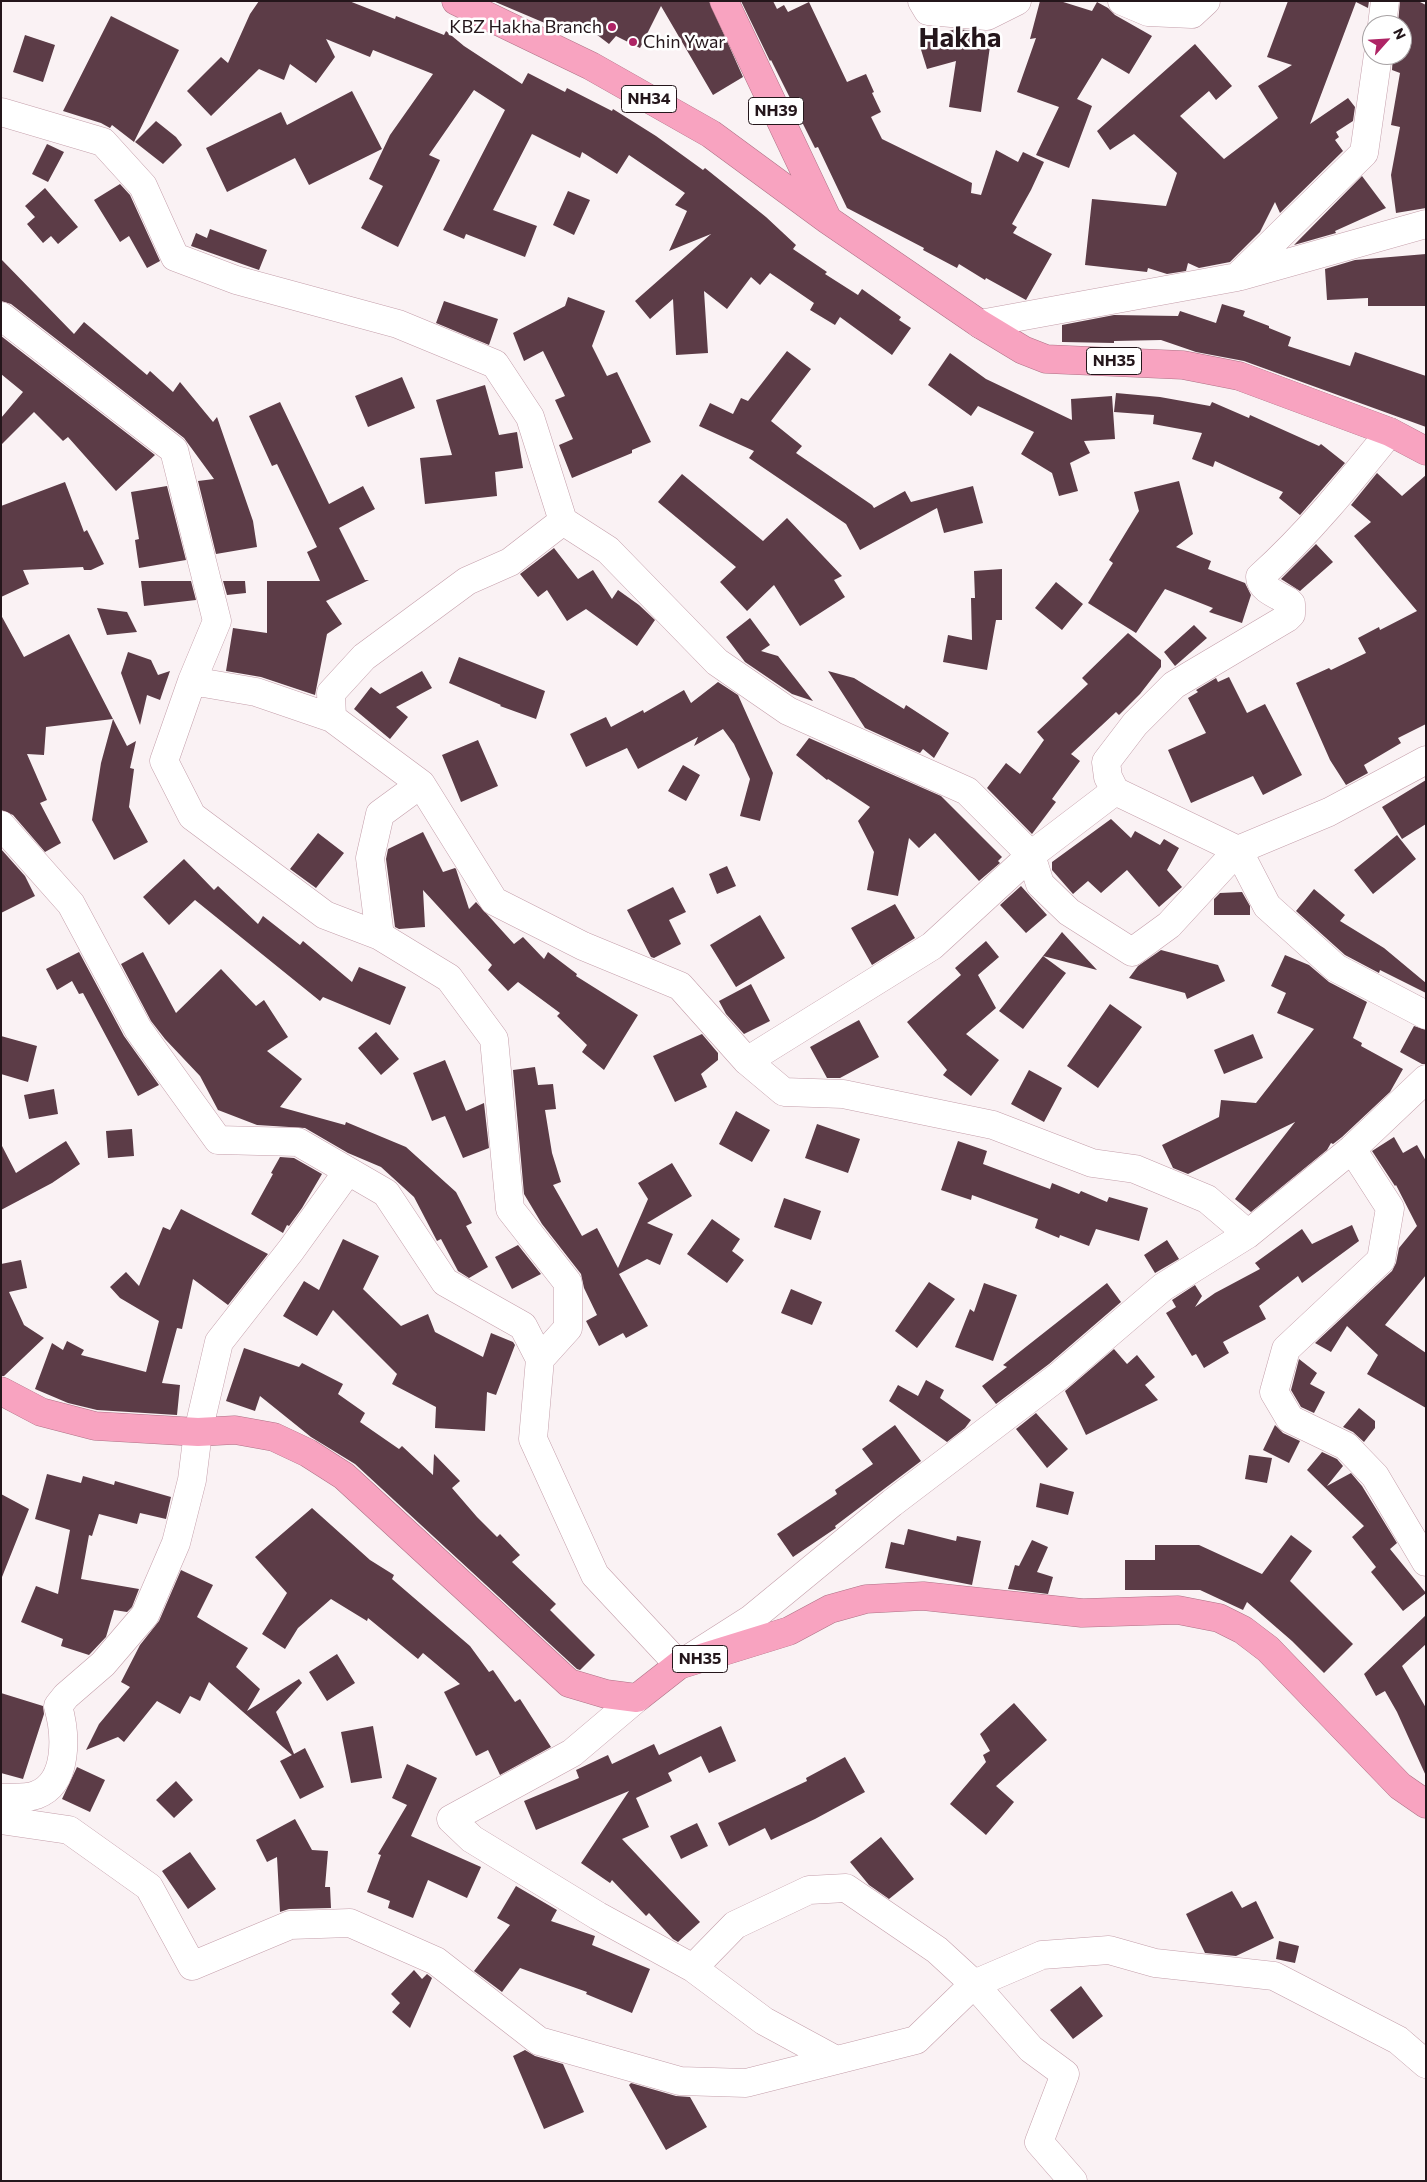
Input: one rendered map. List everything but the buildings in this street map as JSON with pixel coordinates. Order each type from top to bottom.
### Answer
[{"type":"highway","name":"NH34","points":[[456,1],[592,66],[711,134],[828,220]]},
{"type":"highway","name":"NH39","points":[[724,1],[828,220]]},
{"type":"highway","name":"NH35","points":[[828,220],[980,324],[1023,350],[1046,359],[1183,366],[1239,376],[1390,432],[1426,451]]},
{"type":"highway","points":[[1,1391],[41,1412],[95,1426],[198,1432],[236,1430],[274,1437],[308,1453],[344,1476],[569,1683],[606,1694],[637,1698]]},
{"type":"highway","name":"NH35","points":[[637,1698],[679,1665],[789,1631],[830,1609],[866,1599],[923,1596],[1082,1613],[1178,1610],[1219,1618],[1243,1630],[1268,1649],[1400,1786],[1426,1804]]},
{"type":"street","points":[[922,1],[928,11],[987,16],[1017,1]]},
{"type":"street","points":[[1122,1],[1148,12],[1192,14],[1206,2]]},
{"type":"street","points":[[1383,15],[1385,1]]},
{"type":"street","points":[[1237,277],[1364,153],[1377,65]]},
{"type":"street","points":[[1,112],[103,142],[143,186],[175,257],[236,280],[398,324],[495,364],[530,417],[563,521],[608,550],[717,662],[788,712],[967,790],[1031,855],[1040,884],[1069,912],[1132,952],[1169,925],[1238,850],[1329,812],[1426,760]]},
{"type":"street","points":[[980,324],[1237,277],[1426,224]]},
{"type":"street","points":[[1,316],[174,450],[217,621],[192,681],[164,761],[192,816],[325,915],[380,936],[449,978],[494,1039],[510,1209],[568,1283],[568,1328],[540,1358]]},
{"type":"street","points":[[1390,432],[1321,517],[1292,548],[1260,576],[1260,582],[1264,587],[1291,604],[1291,614],[1174,685],[1135,724],[1106,762],[1108,777],[1115,792],[1238,850],[1267,906],[1336,968],[1426,1015]]},
{"type":"street","points":[[332,718],[332,693],[364,657],[467,581],[510,562],[563,521]]},
{"type":"street","points":[[192,681],[256,692],[332,718],[420,784],[494,901],[583,946],[680,986],[747,1061],[784,1092],[843,1094],[993,1125],[1092,1163],[1135,1169],[1207,1199],[1248,1234]]},
{"type":"street","points":[[380,936],[370,858],[380,814],[420,784]]},
{"type":"street","points":[[747,1061],[932,946],[1031,855],[1115,792]]},
{"type":"street","points":[[1,826],[71,904],[138,1028],[218,1140],[298,1142],[386,1192],[445,1282],[523,1326],[540,1358],[533,1439],[566,1512],[595,1575],[679,1665],[752,1619],[892,1503],[1060,1376],[1162,1287],[1248,1234],[1352,1150],[1426,1079]]},
{"type":"street","points":[[1352,1150],[1390,1208],[1381,1260],[1286,1350],[1274,1392],[1290,1419],[1346,1446],[1375,1476],[1426,1562]]},
{"type":"street","points":[[1,1798],[34,1796],[48,1789],[63,1760],[63,1724],[58,1706],[66,1696],[103,1664],[145,1615],[176,1543],[192,1480],[198,1432],[219,1342],[291,1250],[348,1171]]},
{"type":"street","points":[[637,1698],[572,1753],[451,1819],[472,1839],[598,1916],[693,1968],[764,2021],[836,2060]]},
{"type":"street","points":[[1,1820],[69,1830],[149,1887],[192,1966],[290,1925],[350,1923],[436,1960],[539,2040],[680,2081],[746,2083],[916,2040],[974,1984],[1042,1955],[1109,1950],[1155,1963],[1274,1976],[1398,2040],[1426,2064]]},
{"type":"street","points":[[693,1968],[735,1925],[809,1890],[846,1888],[937,1950],[974,1984],[1031,2049],[1065,2074],[1039,2142],[1072,2181]]},
{"type":"place","name":"KBZ Hakha Branch","points":[[612,27]]},
{"type":"place","name":"Chin Ywar","points":[[633,42]]},
{"type":"district","name":"Hakha","points":[[960,38]]}]
